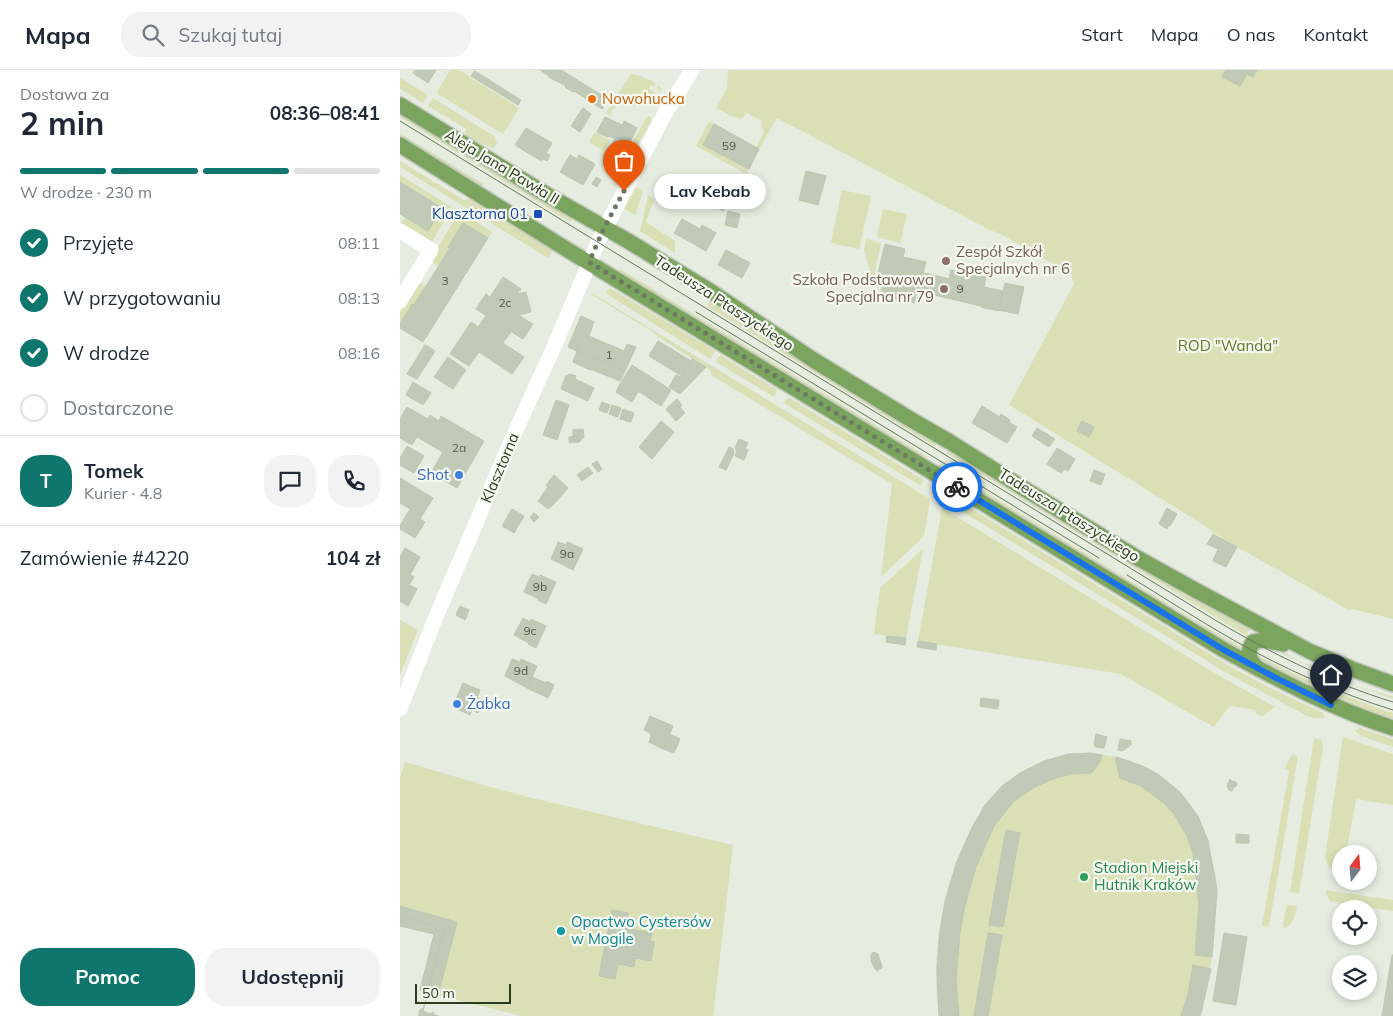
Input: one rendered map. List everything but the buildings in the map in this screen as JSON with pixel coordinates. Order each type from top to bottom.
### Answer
[{"type":"main road","name":"Aleja Jana Pawła II","points":[[400,105],[604,228]]},
{"type":"main road","points":[[400,146],[1224,650],[1260,670],[1341,709],[1393,728]]},
{"type":"main road","name":"Tadeusza Ptaszyckiego","points":[[604,228],[710,291],[815,361],[958,446],[1134,556],[1309,651],[1345,667],[1393,684]]},
{"type":"main road","points":[[1260,670],[1253,663],[1249,655],[1251,646],[1256,640],[1266,640],[1309,651]]},
{"type":"street","name":"Klasztorna","points":[[400,709],[433,624],[604,228],[664,115],[692,70]]},
{"type":"street","points":[[400,231],[431,250],[400,301]]},
{"type":"green space","points":[[450,70],[459,70],[519,108],[503,134],[438,94],[437,92]]},
{"type":"green space","name":"ROD \"Wanda\"","points":[[728,70],[1393,70],[1393,619],[1353,609],[1349,610],[1237,547],[1009,405],[1074,284],[1071,274],[1002,235],[777,118],[759,149],[756,147],[764,132],[761,127],[762,121],[746,113],[740,119],[716,108],[727,88]]},
{"type":"green space","points":[[631,74],[656,83],[654,87],[651,85],[649,89],[657,94],[659,90],[657,88],[658,85],[662,88],[661,91],[651,99],[632,107],[619,100],[613,110],[611,110],[610,116],[606,113]]},
{"type":"green space","points":[[400,78],[428,95],[423,103],[400,89]]},
{"type":"green space","points":[[433,98],[494,136],[497,143],[494,148],[474,141],[465,135],[466,129],[428,106]]},
{"type":"green space","points":[[400,113],[573,218],[570,222],[400,117]]},
{"type":"green space","points":[[648,116],[651,117],[651,121],[630,159],[627,160],[625,158],[626,155]]},
{"type":"green space","points":[[709,122],[714,124],[703,145],[749,169],[746,174],[696,146]]},
{"type":"green space","points":[[595,132],[610,140],[604,151],[589,142]]},
{"type":"green space","points":[[400,133],[483,184],[480,188],[400,137]]},
{"type":"green space","points":[[400,161],[464,200],[471,199],[553,250],[548,258],[400,167]]},
{"type":"green space","points":[[400,175],[452,209],[431,243],[401,224],[405,217],[428,231],[442,208],[400,182]]},
{"type":"green space","points":[[639,188],[643,192],[635,215],[624,209],[635,189]]},
{"type":"green space","points":[[842,190],[871,196],[859,249],[831,243]]},
{"type":"green space","points":[[648,195],[654,200],[646,222],[675,241],[675,253],[640,231]]},
{"type":"green space","points":[[883,209],[907,214],[900,243],[877,237]]},
{"type":"green space","points":[[462,213],[492,232],[488,238],[463,223],[448,246],[450,248],[439,266],[431,261],[458,214]]},
{"type":"green space","points":[[866,239],[881,243],[874,276],[872,277],[864,250]]},
{"type":"green space","points":[[620,269],[928,457],[925,461],[883,433],[618,272]]},
{"type":"green space","points":[[419,283],[426,287],[414,305],[412,304],[400,324],[400,313]]},
{"type":"green space","points":[[610,288],[715,351],[710,359],[610,296],[606,293]]},
{"type":"green space","points":[[592,293],[930,499],[924,536],[881,577],[892,484],[711,375],[710,370]]},
{"type":"green space","points":[[711,300],[822,374],[937,442],[934,446],[707,306]]},
{"type":"green space","points":[[720,355],[776,389],[777,392],[774,397],[716,362]]},
{"type":"green space","points":[[788,397],[924,480],[921,486],[784,403]]},
{"type":"green space","points":[[949,449],[1250,628],[1247,636],[947,454]]},
{"type":"green space","points":[[940,464],[1241,647],[1238,650],[938,468]]},
{"type":"green space","points":[[953,499],[1231,667],[1323,713],[1325,718],[1309,717],[1225,672],[947,502]]},
{"type":"green space","points":[[942,508],[1211,671],[1275,707],[1263,716],[1257,715],[1255,710],[1232,706],[1227,709],[1214,727],[1121,674],[918,641]]},
{"type":"green space","points":[[923,549],[906,638],[874,634],[880,588]]},
{"type":"green space","points":[[400,620],[418,630],[400,675]]},
{"type":"green space","points":[[1267,646],[1329,675],[1393,696],[1393,699],[1332,677]]},
{"type":"green space","points":[[1257,655],[1324,687],[1393,713],[1393,721],[1345,704],[1260,662]]},
{"type":"green space","points":[[1360,728],[1393,739],[1393,747],[1359,735],[1355,731]]},
{"type":"green space","points":[[1343,737],[1393,754],[1393,805],[1356,799],[1348,845],[1332,845],[1332,869],[1327,864],[1325,857]]},
{"type":"green space","points":[[1314,738],[1320,739],[1323,746],[1299,893],[1290,892]]},
{"type":"green space","name":"Stadion Miejski Hutnik Kraków","points":[[1091,753],[1121,758],[1140,765],[1156,774],[1170,783],[1182,795],[1200,823],[1212,859],[1217,895],[1211,964],[1200,1016],[939,1016],[936,986],[937,952],[942,918],[949,883],[961,850],[976,820],[996,794],[1019,774],[1036,764],[1072,754]]},
{"type":"green space","points":[[1292,754],[1298,756],[1269,927],[1262,926],[1289,771],[1285,768]]},
{"type":"green space","name":"Opactwo Cystersów w Mogile","points":[[405,762],[532,798],[733,845],[713,1016],[521,1016],[438,995],[457,922],[400,906],[400,778]]},
{"type":"green space","points":[[1326,890],[1393,900],[1393,911],[1377,908],[1377,900],[1332,901],[1326,894]]},
{"type":"green space","points":[[1287,905],[1297,906],[1291,923],[1282,929]]},
{"type":"tram line","points":[[400,121],[1215,620],[1301,666],[1346,686],[1393,702]]},
{"type":"tram line","points":[[696,312],[1099,558]]},
{"type":"tram line","points":[[1127,575],[1221,633],[1273,661],[1312,680],[1393,710]]},
{"type":"way so far","points":[[624,191],[604,228],[589,262],[957,487]]},
{"type":"place","name":"Nowohucka","points":[[592,99]]},
{"type":"place","name":"Lav Kebab","points":[[624,191]]},
{"type":"place","name":"Klasztorna 01","points":[[538,214]]},
{"type":"place","name":"Zespół Szkół Specjalnych nr 6","points":[[946,261]]},
{"type":"place","name":"Szkoła Podstawowa Specjalna nr 79","points":[[944,289]]},
{"type":"place","name":"Shot","points":[[459,475]]},
{"type":"place","name":"Żabka","points":[[457,704]]},
{"type":"place","name":"Stadion Miejski Hutnik Kraków","points":[[1084,877]]},
{"type":"place","name":"Opactwo Cystersów w Mogile","points":[[561,931]]},
{"type":"route","points":[[957,487],[1224,650],[1331,705]]}]
